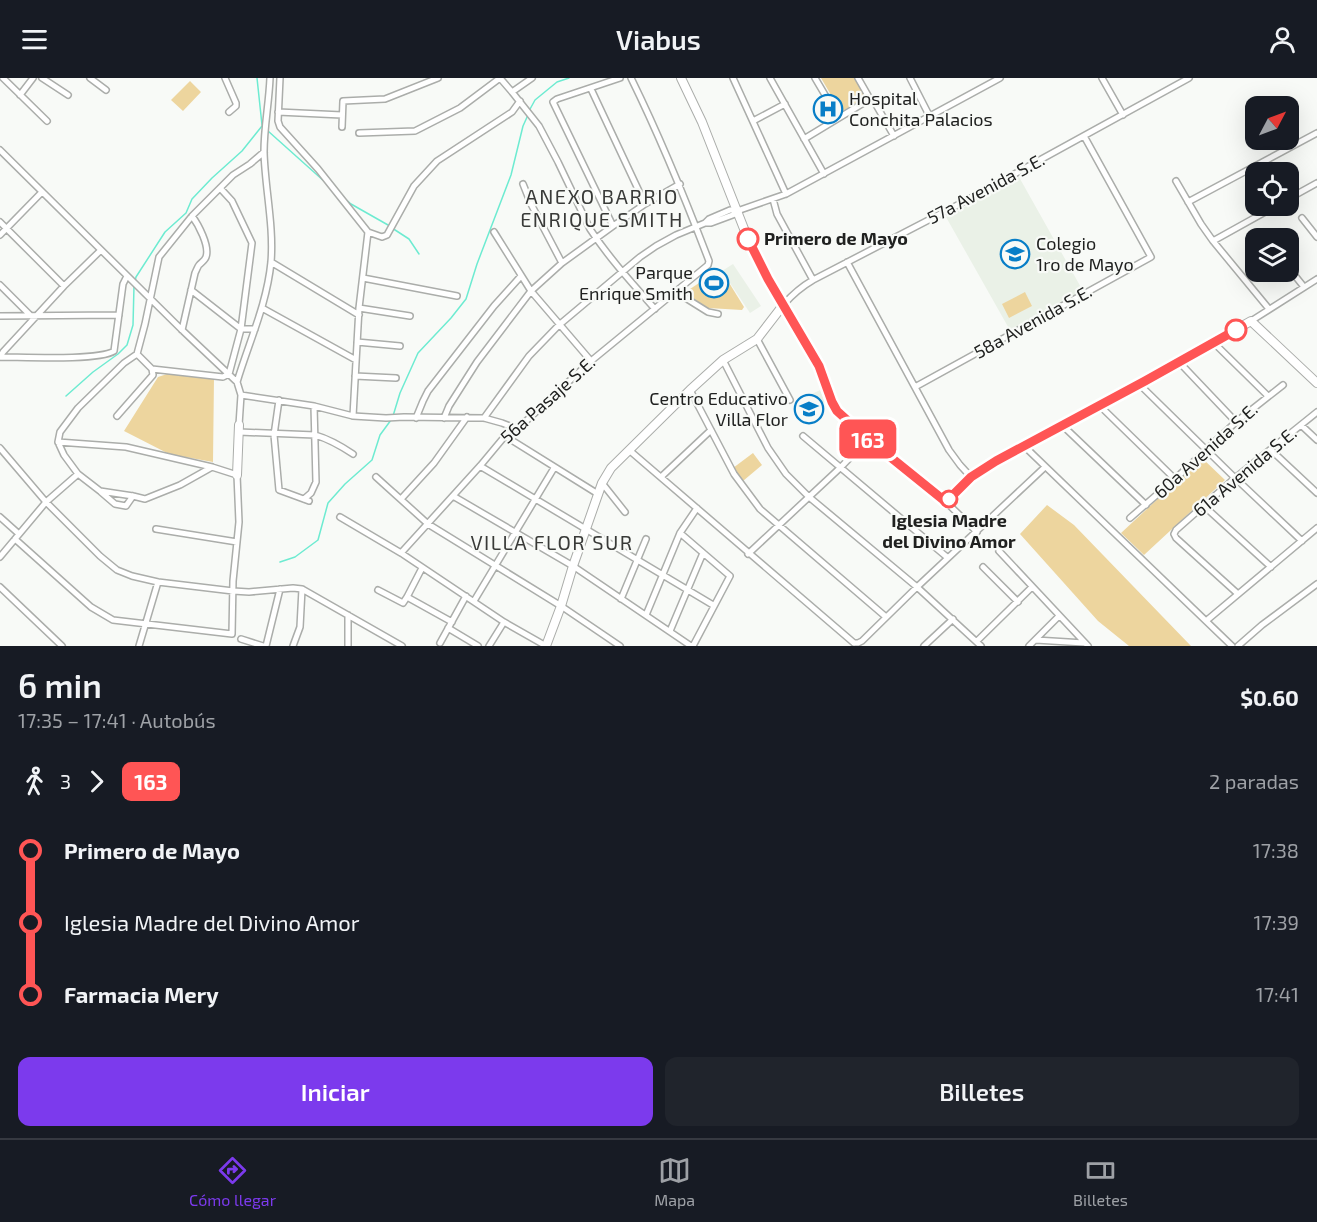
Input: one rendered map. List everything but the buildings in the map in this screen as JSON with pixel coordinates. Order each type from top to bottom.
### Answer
[{"type":"street","points":[[3,78],[47,122]]},
{"type":"street","points":[[21,95],[33,78]]},
{"type":"street","points":[[42,78],[68,95]]},
{"type":"street","points":[[90,78],[106,90]]},
{"type":"street","points":[[225,78],[236,103],[236,106],[229,112]]},
{"type":"street","points":[[237,382],[262,308],[271,262],[264,152],[270,78]]},
{"type":"street","points":[[280,78],[278,124],[283,132],[318,169],[368,232],[382,237],[387,235],[414,186],[437,160],[512,112],[521,103]]},
{"type":"street","points":[[342,127],[343,101],[385,99],[438,78]]},
{"type":"street","points":[[359,133],[415,131],[460,108],[500,78],[539,126],[590,229],[654,309]]},
{"type":"street","points":[[512,92],[531,78]]},
{"type":"street","points":[[613,225],[553,102],[620,78]]},
{"type":"street","points":[[631,78],[680,184],[696,227]]},
{"type":"street","points":[[681,78],[702,122],[748,239],[768,279],[819,366],[837,411],[946,502],[977,532]]},
{"type":"street","points":[[733,78],[786,195]]},
{"type":"street","points":[[771,78],[824,174]]},
{"type":"street","points":[[815,78],[838,117]]},
{"type":"street","points":[[858,78],[894,136]]},
{"type":"street","points":[[910,78],[930,117]]},
{"type":"street","points":[[484,418],[529,356],[559,325],[656,246],[676,235],[705,223],[711,223],[738,210],[786,195],[1000,78]]},
{"type":"street","points":[[1102,78],[1123,115]]},
{"type":"street","name":"57a Avenida S.E.","points":[[546,646],[602,483],[611,468],[723,360],[757,339],[797,291],[813,280],[969,199],[1190,78]]},
{"type":"street","points":[[591,89],[645,204]]},
{"type":"street","points":[[804,139],[870,99]]},
{"type":"street","points":[[753,121],[785,104]]},
{"type":"street","points":[[278,112],[342,115]]},
{"type":"street","points":[[1188,202],[1317,133]]},
{"type":"street","name":"58a Avenida S.E.","points":[[915,387],[1151,257],[1084,136]]},
{"type":"street","points":[[0,150],[237,382],[241,395],[237,475],[239,522],[233,581],[232,634],[144,625],[113,620],[101,614],[17,537],[0,517]]},
{"type":"street","points":[[133,496],[126,506],[115,504],[78,474],[64,455],[58,442],[60,432],[78,408],[124,363],[137,354],[159,257],[192,216],[233,175],[264,152]]},
{"type":"street","points":[[1176,181],[1213,241],[1269,309]]},
{"type":"street","points":[[1299,193],[1317,183]]},
{"type":"street","points":[[523,184],[562,263]]},
{"type":"street","points":[[444,418],[477,362],[531,291],[562,263],[613,225],[680,184]]},
{"type":"street","points":[[137,354],[153,369],[223,377],[229,374],[241,329],[252,243],[232,201],[220,188]]},
{"type":"street","points":[[0,235],[42,192]]},
{"type":"street","points":[[772,199],[777,214],[813,280]]},
{"type":"street","points":[[182,330],[195,273],[207,254],[203,236],[192,216]]},
{"type":"street","points":[[1213,241],[1258,216]]},
{"type":"street","points":[[1302,218],[1317,237]]},
{"type":"street","points":[[0,222],[64,286]]},
{"type":"street","name":"56a Pasaje S.E.","points":[[400,553],[505,436],[525,422],[591,362],[706,267],[709,261],[696,227]]},
{"type":"street","points":[[354,416],[359,312],[368,232]]},
{"type":"street","points":[[494,232],[531,291],[591,362]]},
{"type":"street","points":[[0,357],[64,286],[101,250]]},
{"type":"street","points":[[271,262],[359,312],[410,316]]},
{"type":"street","points":[[847,262],[949,450],[971,477]]},
{"type":"street","points":[[0,357],[108,355],[114,351],[123,284],[127,276]]},
{"type":"street","points":[[416,418],[428,391],[520,276]]},
{"type":"street","points":[[363,278],[457,296]]},
{"type":"street","points":[[946,502],[971,477],[987,466],[1214,343],[1317,279]]},
{"type":"street","points":[[1299,281],[1304,287]]},
{"type":"street","points":[[0,285],[30,315]]},
{"type":"street","points":[[191,290],[241,329],[255,329]]},
{"type":"street","points":[[676,292],[708,312],[718,314]]},
{"type":"street","points":[[262,308],[356,360]]},
{"type":"street","points":[[0,316],[119,315]]},
{"type":"street","points":[[1251,321],[1317,383]]},
{"type":"street","points":[[757,339],[790,400]]},
{"type":"street","points":[[357,342],[400,346]]},
{"type":"street","points":[[1214,343],[1268,396]]},
{"type":"street","points":[[723,360],[768,448],[786,474],[809,497],[917,587],[979,644],[1032,587]]},
{"type":"street","points":[[1179,362],[1236,422]]},
{"type":"street","points":[[117,416],[153,375],[153,369]]},
{"type":"street","points":[[355,375],[396,378]]},
{"type":"street","points":[[1139,384],[1302,541]]},
{"type":"street","name":"60a Avenida S.E.","points":[[1130,518],[1236,422],[1283,385]]},
{"type":"street","points":[[690,390],[734,474],[760,509],[886,617]]},
{"type":"street","points":[[241,395],[314,406],[354,416],[484,418],[515,428]]},
{"type":"street","points":[[279,400],[274,435],[279,490],[307,500],[316,482],[314,406]]},
{"type":"street","points":[[1099,405],[1175,479]]},
{"type":"street","name":"61a Avenida S.E.","points":[[1238,594],[1174,534],[1235,478],[1317,412]]},
{"type":"street","points":[[401,499],[434,463],[466,417]]},
{"type":"street","points":[[1062,425],[1146,505]]},
{"type":"street","points":[[1301,425],[1317,441]]},
{"type":"street","points":[[239,429],[274,435],[315,435],[338,444],[353,454]]},
{"type":"street","points":[[661,477],[711,430]]},
{"type":"street","points":[[505,436],[598,494]]},
{"type":"street","points":[[803,436],[948,558]]},
{"type":"street","points":[[748,554],[868,439]]},
{"type":"street","points":[[58,442],[126,447],[237,475]]},
{"type":"street","points":[[1023,445],[1232,646]]},
{"type":"street","points":[[0,448],[46,502],[117,570],[158,582],[233,591],[302,589],[402,646]]},
{"type":"street","points":[[629,450],[854,645],[862,641],[1045,467]]},
{"type":"street","points":[[1271,450],[1317,493]]},
{"type":"street","points":[[480,466],[713,605]]},
{"type":"street","points":[[100,491],[146,500],[212,468]]},
{"type":"street","points":[[474,601],[554,468]]},
{"type":"street","points":[[0,557],[46,502],[78,474]]},
{"type":"street","points":[[376,477],[428,524],[561,606],[620,646]]},
{"type":"street","points":[[602,483],[626,512]]},
{"type":"street","points":[[453,496],[573,566],[692,646],[729,576],[680,533]]},
{"type":"street","points":[[1204,506],[1271,567]]},
{"type":"street","points":[[646,615],[680,533],[697,508]]},
{"type":"street","points":[[340,517],[400,553],[504,622],[546,646]]},
{"type":"street","points":[[1206,621],[1317,528]]},
{"type":"street","points":[[156,529],[237,542]]},
{"type":"street","points":[[621,599],[646,539]]},
{"type":"street","points":[[999,551],[1086,645]]},
{"type":"street","points":[[670,632],[704,553]]},
{"type":"street","points":[[983,567],[1018,602]]},
{"type":"street","points":[[378,590],[403,603],[422,568]]},
{"type":"street","points":[[140,646],[144,625],[158,582]]},
{"type":"street","points":[[1238,646],[1317,584]]},
{"type":"street","points":[[0,587],[62,646]]},
{"type":"street","points":[[241,639],[265,646],[279,589]]},
{"type":"street","points":[[293,646],[300,627],[302,589]]},
{"type":"street","points":[[440,643],[466,596]]},
{"type":"street","points":[[407,597],[452,622]]},
{"type":"street","points":[[348,615],[348,646]]},
{"type":"street","points":[[1029,646],[1059,616]]},
{"type":"street","points":[[924,646],[953,619]]},
{"type":"street","points":[[489,646],[504,622]]},
{"type":"street","points":[[448,628],[478,646]]},
{"type":"street","points":[[384,636],[384,646]]},
{"type":"street","points":[[1036,640],[1086,645]]},
{"type":"shaded area","points":[[821,78],[855,78],[866,97],[841,112]]},
{"type":"shaded area","points":[[190,81],[201,92],[183,111],[171,100]]},
{"type":"shaded area","name":"Colegio 1ro de Mayo","points":[[1019,177],[1083,291],[1011,332],[946,217]]},
{"type":"shaded area","points":[[733,264],[761,306],[750,313],[722,271]]},
{"type":"shaded area","name":"Parque Enrique Smith","points":[[714,273],[723,273],[744,307],[742,310],[708,308],[684,293]]},
{"type":"shaded area","points":[[1025,292],[1032,306],[1009,318],[1002,304]]},
{"type":"shaded area","points":[[173,372],[214,377],[213,462],[169,454],[124,431],[158,377]]},
{"type":"shaded area","name":"Centro Educativo Villa Flor","points":[[820,390],[825,402],[807,416],[798,401]]},
{"type":"shaded area","points":[[753,453],[762,465],[743,481],[733,468]]},
{"type":"shaded area","points":[[1202,458],[1225,480],[1144,555],[1121,533]]},
{"type":"shaded area","points":[[1047,505],[1074,525],[1191,646],[1129,646],[1098,621],[1020,534]]},
{"type":"waterway","points":[[257,78],[262,125]]},
{"type":"waterway","points":[[529,111],[535,100],[557,82],[569,78]]},
{"type":"waterway","points":[[393,416],[400,393],[418,353],[466,299],[511,175],[523,126],[528,115]]},
{"type":"waterway","points":[[135,281],[165,232],[186,213],[192,199],[242,151],[262,126]]},
{"type":"waterway","points":[[268,131],[325,182]]},
{"type":"waterway","points":[[344,198],[388,225]]},
{"type":"waterway","points":[[392,228],[409,239],[419,254]]},
{"type":"waterway","points":[[66,396],[127,345],[133,325],[134,286]]},
{"type":"waterway","points":[[280,562],[295,557],[318,540],[328,503],[372,460],[380,435],[391,420]]},
{"type":"bus line","name":"163","points":[[748,239],[768,279],[819,366],[837,411],[946,502],[971,477],[1019,447],[1236,330]]},
{"type":"place","name":"Hospital Conchita Palacios","points":[[828,109]]},
{"type":"place","name":"Primero de Mayo","points":[[748,239]]},
{"type":"place","name":"Colegio 1ro de Mayo","points":[[1015,254]]},
{"type":"place","name":"Parque Enrique Smith","points":[[714,283]]},
{"type":"place","name":"Centro Educativo Villa Flor","points":[[809,409]]},
{"type":"place","name":"Iglesia Madre del Divino Amor","points":[[949,499]]},
{"type":"district","name":"ANEXO BARRIO ENRIQUE SMITH","points":[[602,208]]},
{"type":"district","name":"VILLA FLOR SUR","points":[[552,543]]}]
